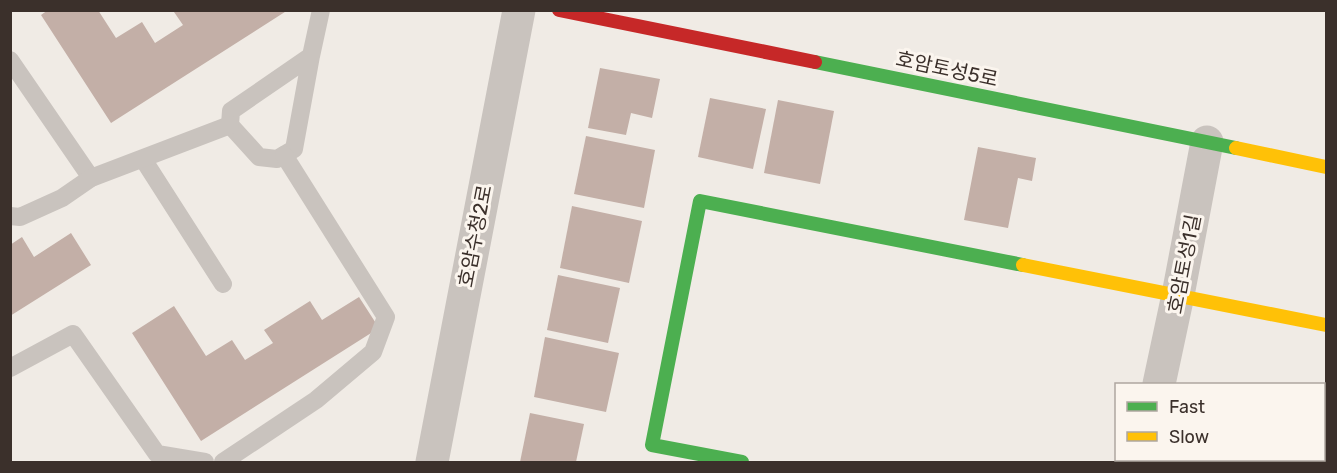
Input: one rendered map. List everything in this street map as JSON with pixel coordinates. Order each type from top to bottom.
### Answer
[{"type":"street","name":"호암수청2로","points":[[432,462],[519,10]]},
{"type":"street","name":"호암토성5로","points":[[560,10],[1326,167]]},
{"type":"street","name":"호암토성1길","points":[[1159,383],[1207,142]]},
{"type":"street","points":[[742,462],[651,445],[700,201],[1326,325]]},
{"type":"lane","points":[[311,56],[231,111],[230,125],[259,158],[277,159],[294,149],[321,10]]},
{"type":"lane","points":[[10,60],[91,178]]},
{"type":"lane","points":[[10,216],[20,217],[62,198],[91,178],[230,125]]},
{"type":"lane","points":[[223,462],[316,400],[373,352],[386,317],[284,155]]},
{"type":"lane","points":[[143,159],[223,284]]},
{"type":"lane","points":[[10,368],[73,334],[157,454],[205,462]]},
{"type":"building","points":[[48,10],[98,10],[116,38],[142,22],[155,43],[183,25],[174,12],[177,10],[288,10],[111,123],[41,15]]},
{"type":"building","points":[[600,68],[660,79],[652,118],[631,113],[626,135],[588,128]]},
{"type":"building","points":[[710,98],[766,109],[753,169],[698,157]]},
{"type":"building","points":[[778,100],[834,111],[820,184],[764,173]]},
{"type":"building","points":[[586,136],[655,150],[644,208],[574,194]]},
{"type":"building","points":[[978,147],[1036,158],[1032,181],[1018,178],[1008,228],[964,220]]},
{"type":"building","points":[[572,206],[642,221],[629,283],[560,268]]},
{"type":"building","points":[[71,233],[91,265],[10,316],[10,245],[22,237],[34,257]]},
{"type":"building","points":[[558,275],[620,288],[608,343],[547,330]]},
{"type":"building","points":[[359,297],[379,328],[201,441],[132,333],[174,306],[206,356],[232,340],[245,360],[273,343],[264,330],[310,301],[322,320]]},
{"type":"building","points":[[545,337],[619,353],[606,412],[534,397]]},
{"type":"building","points":[[530,413],[584,424],[576,462],[520,462]]},
{"type":"traffic: fast","points":[[815,62],[1236,148]]},
{"type":"traffic: fast","points":[[742,462],[652,445],[700,201],[1023,265]]},
{"type":"traffic: slow","points":[[1236,148],[1326,167]]},
{"type":"traffic: slow","points":[[1023,265],[1326,325]]},
{"type":"traffic: jam","points":[[559,10],[815,62]]}]
